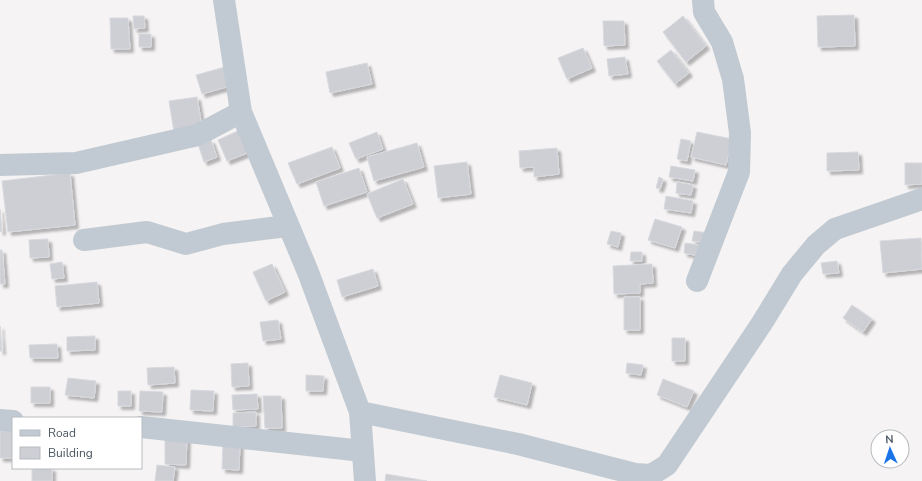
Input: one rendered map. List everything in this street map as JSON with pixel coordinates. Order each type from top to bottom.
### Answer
[{"type":"street","points":[[224,0],[241,112],[287,226],[308,272],[360,412],[365,481]]},
{"type":"street","points":[[697,281],[740,172],[740,133],[733,79],[722,42],[704,12],[704,0]]},
{"type":"street","points":[[0,165],[76,163],[198,134],[241,112]]},
{"type":"street","points":[[360,412],[518,444],[635,474],[651,476],[667,465],[762,323],[792,274],[816,245],[835,229],[883,211],[922,199]]},
{"type":"street","points":[[84,240],[146,232],[186,244],[222,234],[287,226]]},
{"type":"street","points":[[0,420],[12,421]]},
{"type":"street","points":[[142,427],[363,451]]},
{"type":"building","points":[[854,15],[855,46],[818,47],[817,16]]},
{"type":"building","points":[[133,16],[144,16],[145,28],[134,29]]},
{"type":"building","points":[[683,16],[706,46],[686,62],[663,32]]},
{"type":"building","points":[[110,18],[128,18],[130,49],[111,49]]},
{"type":"building","points":[[603,21],[624,21],[625,45],[604,46]]},
{"type":"building","points":[[139,34],[151,34],[151,47],[139,47]]},
{"type":"building","points":[[583,48],[592,68],[567,79],[558,58]]},
{"type":"building","points":[[671,50],[689,73],[675,84],[657,61]]},
{"type":"building","points":[[625,57],[628,74],[609,76],[607,59]]},
{"type":"building","points":[[367,63],[372,84],[330,93],[326,72]]},
{"type":"building","points":[[225,67],[230,86],[202,94],[196,75]]},
{"type":"building","points":[[197,97],[202,127],[174,132],[169,101]]},
{"type":"building","points":[[240,130],[250,152],[227,161],[218,140]]},
{"type":"building","points":[[377,132],[383,149],[356,159],[349,143]]},
{"type":"building","points":[[697,132],[732,139],[726,165],[691,157]]},
{"type":"building","points":[[681,139],[691,141],[687,161],[677,159]]},
{"type":"building","points":[[211,140],[217,157],[204,162],[198,144]]},
{"type":"building","points":[[417,143],[424,167],[374,181],[367,157]]},
{"type":"building","points":[[332,147],[340,168],[297,184],[288,163]]},
{"type":"building","points":[[557,148],[559,174],[534,177],[534,167],[520,168],[519,151]]},
{"type":"building","points":[[858,152],[859,170],[827,171],[827,153]]},
{"type":"building","points":[[467,162],[471,194],[438,198],[434,166]]},
{"type":"building","points":[[905,163],[922,163],[922,184],[905,185]]},
{"type":"building","points":[[671,166],[695,170],[693,181],[669,177]]},
{"type":"building","points":[[359,168],[367,192],[324,206],[316,182]]},
{"type":"building","points":[[70,173],[75,225],[8,232],[2,181]]},
{"type":"building","points":[[659,177],[663,179],[660,189],[656,188]]},
{"type":"building","points":[[403,179],[413,204],[377,218],[367,194]]},
{"type":"building","points":[[677,182],[693,185],[691,195],[676,193]]},
{"type":"building","points":[[666,196],[693,201],[691,213],[664,209]]},
{"type":"building","points":[[0,209],[2,231],[0,232]]},
{"type":"building","points":[[655,219],[682,227],[675,248],[648,240]]},
{"type":"building","points":[[611,231],[621,233],[618,247],[607,244]]},
{"type":"building","points":[[694,231],[709,233],[708,243],[692,241]]},
{"type":"building","points":[[921,238],[922,269],[883,273],[880,241]]},
{"type":"building","points":[[48,239],[49,257],[30,258],[29,240]]},
{"type":"building","points":[[685,243],[701,245],[699,256],[684,253]]},
{"type":"building","points":[[0,250],[2,250],[5,284],[0,284]]},
{"type":"building","points":[[631,252],[642,252],[642,261],[630,261]]},
{"type":"building","points":[[837,261],[839,273],[823,274],[821,263]]},
{"type":"building","points":[[62,262],[64,278],[52,279],[50,264]]},
{"type":"building","points":[[272,264],[285,292],[266,301],[253,272]]},
{"type":"building","points":[[652,264],[653,283],[640,284],[640,293],[614,294],[613,266]]},
{"type":"building","points":[[373,269],[378,286],[342,297],[337,280]]},
{"type":"building","points":[[97,282],[99,303],[57,307],[55,286]]},
{"type":"building","points":[[624,297],[640,297],[640,330],[624,330]]},
{"type":"building","points":[[852,305],[872,319],[863,332],[843,318]]},
{"type":"building","points":[[278,320],[281,339],[263,341],[260,322]]},
{"type":"building","points":[[0,326],[2,351],[0,351]]},
{"type":"building","points":[[95,336],[95,350],[67,351],[67,337]]},
{"type":"building","points":[[672,338],[685,338],[685,361],[672,361]]},
{"type":"building","points":[[57,344],[58,358],[30,358],[29,345]]},
{"type":"building","points":[[248,363],[249,386],[232,387],[231,364]]},
{"type":"building","points":[[627,363],[643,365],[641,375],[626,373]]},
{"type":"building","points":[[174,367],[175,383],[148,385],[147,368]]},
{"type":"building","points":[[306,375],[324,376],[323,391],[306,391]]},
{"type":"building","points":[[500,375],[532,383],[527,405],[494,397]]},
{"type":"building","points":[[68,378],[96,381],[94,398],[65,395]]},
{"type":"building","points":[[663,379],[694,391],[687,407],[657,395]]},
{"type":"building","points":[[31,387],[50,387],[50,403],[31,403]]},
{"type":"building","points":[[191,390],[214,391],[213,411],[190,410]]},
{"type":"building","points":[[118,391],[131,391],[131,406],[118,406]]},
{"type":"building","points":[[140,391],[163,392],[162,412],[139,411]]},
{"type":"building","points":[[257,394],[258,409],[233,410],[232,395]]},
{"type":"building","points":[[263,396],[281,396],[282,428],[265,428]]},
{"type":"building","points":[[256,412],[256,426],[233,427],[233,413]]},
{"type":"building","points":[[0,431],[12,431],[12,458],[0,458]]},
{"type":"building","points":[[165,435],[187,436],[186,465],[165,464]]},
{"type":"building","points":[[223,442],[240,443],[239,470],[222,469]]},
{"type":"building","points":[[157,465],[175,467],[173,481],[155,481]]},
{"type":"building","points":[[32,469],[52,469],[52,481],[32,481]]},
{"type":"building","points":[[386,474],[427,481],[385,481]]}]
